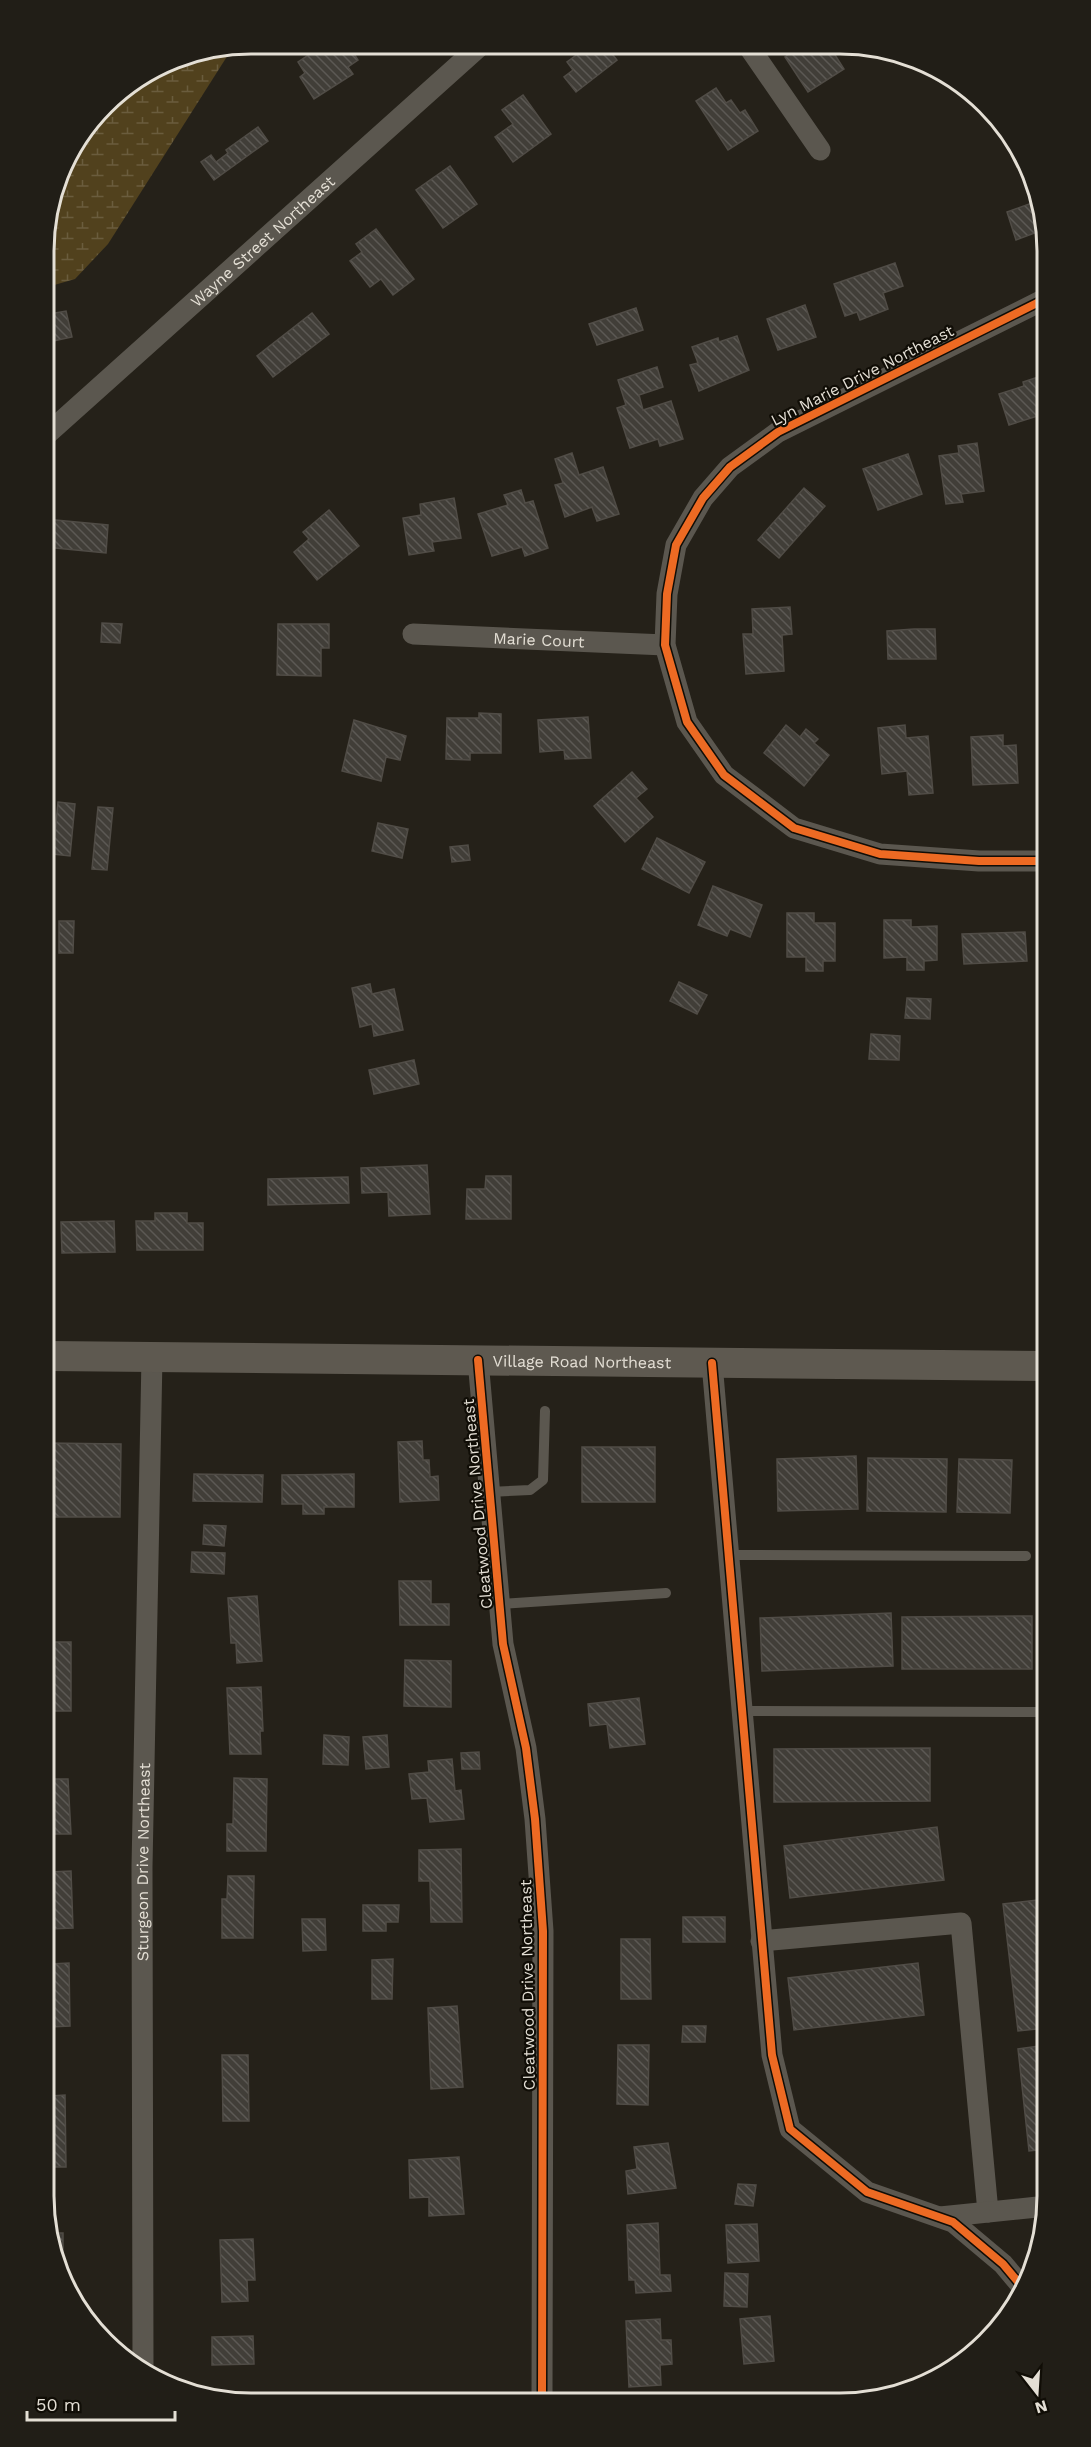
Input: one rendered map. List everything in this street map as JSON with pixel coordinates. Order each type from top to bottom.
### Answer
[{"type":"main road","name":"Village Road Northeast","points":[[54,1356],[1037,1366]]},
{"type":"street","name":"Wayne Street Northeast","points":[[54,428],[471,54]]},
{"type":"street","points":[[754,54],[820,150]]},
{"type":"street","name":"Lyn Marie Drive Northeast","points":[[1037,303],[778,432],[730,467],[703,498],[676,545],[667,594],[665,645],[687,722],[724,775],[794,828],[880,854],[978,861],[1037,861]]},
{"type":"street","name":"Marie Court","points":[[413,634],[665,645]]},
{"type":"street","name":"Sturgeon Drive Northeast","points":[[143,2361],[142,1867],[152,1356]]},
{"type":"street","name":"Cleatwood Drive Northeast","points":[[478,1360],[503,1644],[526,1748],[535,1819],[543,1931],[542,2393]]},
{"type":"street","points":[[712,1363],[772,2055],[790,2129],[867,2192],[953,2222],[1004,2264],[1018,2281]]},
{"type":"street","points":[[761,1941],[961,1923],[988,2212]]},
{"type":"street","points":[[939,2217],[1037,2207]]},
{"type":"lane","points":[[489,1492],[530,1490],[543,1480],[545,1412]]},
{"type":"lane","points":[[728,1555],[1026,1557]]},
{"type":"lane","points":[[499,1604],[666,1593]]},
{"type":"lane","points":[[741,1711],[1037,1712]]},
{"type":"green space","points":[[227,56],[108,244],[75,279],[54,285],[54,238],[61,200],[80,152],[103,121],[141,87],[187,64]]},
{"type":"building","points":[[310,54],[354,54],[358,60],[348,67],[353,74],[314,99],[300,77],[305,73],[298,62]]},
{"type":"building","points":[[578,54],[612,54],[617,60],[576,92],[564,77],[573,70],[567,62]]},
{"type":"building","points":[[789,54],[834,54],[844,69],[808,92],[785,57]]},
{"type":"building","points":[[716,88],[726,103],[731,100],[740,113],[745,110],[758,131],[728,150],[696,101]]},
{"type":"building","points":[[523,95],[551,134],[513,162],[495,137],[513,124],[502,110]]},
{"type":"building","points":[[258,127],[268,141],[214,180],[201,162],[211,155],[216,162],[228,153],[226,150]]},
{"type":"building","points":[[450,166],[477,204],[443,228],[416,190]]},
{"type":"building","points":[[1031,203],[1036,233],[1016,240],[1007,212]]},
{"type":"building","points":[[376,229],[414,279],[393,295],[381,279],[370,287],[350,261],[362,252],[356,244]]},
{"type":"building","points":[[895,263],[903,286],[883,293],[888,309],[860,320],[857,312],[845,316],[834,284]]},
{"type":"building","points":[[805,305],[816,337],[778,350],[767,319]]},
{"type":"building","points":[[636,308],[643,330],[597,345],[589,324]]},
{"type":"building","points":[[66,311],[72,337],[54,341],[54,313]]},
{"type":"building","points":[[312,313],[329,334],[273,377],[257,356]]},
{"type":"building","points":[[737,336],[749,370],[699,391],[690,365],[698,363],[692,347],[718,338],[719,342]]},
{"type":"building","points":[[657,367],[663,387],[639,395],[643,410],[671,401],[683,439],[660,446],[658,439],[630,448],[617,408],[626,405],[618,380]]},
{"type":"building","points":[[1037,377],[1037,416],[1009,425],[999,394],[1024,386],[1023,382]]},
{"type":"building","points":[[977,443],[984,491],[961,494],[963,502],[946,504],[939,456],[959,453],[958,446]]},
{"type":"building","points":[[572,453],[579,475],[603,467],[619,514],[597,521],[592,507],[565,517],[555,485],[563,483],[555,459]]},
{"type":"building","points":[[908,454],[922,494],[878,510],[863,469]]},
{"type":"building","points":[[804,488],[825,506],[779,558],[758,540]]},
{"type":"building","points":[[521,490],[525,503],[533,501],[548,548],[525,556],[522,547],[492,556],[478,514],[508,505],[504,495]]},
{"type":"building","points":[[454,498],[461,538],[432,542],[434,551],[409,555],[403,518],[421,515],[420,504]]},
{"type":"building","points":[[329,510],[359,546],[317,580],[294,552],[309,539],[303,532]]},
{"type":"building","points":[[54,520],[108,525],[106,553],[54,548]]},
{"type":"building","points":[[790,607],[792,634],[782,635],[784,671],[746,674],[743,634],[753,634],[752,609]]},
{"type":"building","points":[[102,623],[122,624],[120,643],[101,642]]},
{"type":"building","points":[[278,624],[329,624],[329,648],[321,648],[321,676],[277,675]]},
{"type":"building","points":[[935,629],[936,659],[888,659],[887,631]]},
{"type":"building","points":[[479,713],[501,714],[501,753],[470,753],[470,760],[446,759],[447,718],[479,718]]},
{"type":"building","points":[[588,717],[591,758],[565,759],[564,750],[540,752],[538,720]]},
{"type":"building","points":[[354,720],[406,736],[400,760],[386,757],[381,781],[342,771]]},
{"type":"building","points":[[786,725],[800,737],[806,729],[818,739],[814,743],[829,755],[804,786],[764,753]]},
{"type":"building","points":[[905,725],[906,738],[928,736],[933,793],[909,795],[907,771],[882,774],[878,728]]},
{"type":"building","points":[[1003,735],[1003,746],[1016,745],[1018,783],[973,785],[971,737]]},
{"type":"building","points":[[632,772],[647,789],[636,798],[653,817],[625,842],[594,806]]},
{"type":"building","points":[[58,802],[75,804],[70,856],[54,854]]},
{"type":"building","points":[[98,807],[113,808],[107,870],[92,869]]},
{"type":"building","points":[[378,823],[408,829],[402,858],[372,851]]},
{"type":"building","points":[[657,838],[705,862],[689,893],[642,869]]},
{"type":"building","points":[[468,845],[470,860],[452,862],[450,847]]},
{"type":"building","points":[[713,886],[762,905],[750,937],[730,929],[727,936],[698,925]]},
{"type":"building","points":[[787,913],[814,913],[814,923],[835,923],[835,961],[823,961],[823,971],[806,971],[806,957],[787,957]]},
{"type":"building","points":[[884,920],[911,920],[911,927],[937,926],[937,960],[924,961],[924,970],[907,970],[907,957],[884,958]]},
{"type":"building","points":[[59,921],[74,921],[73,953],[59,953]]},
{"type":"building","points":[[1025,932],[1027,961],[964,964],[962,934]]},
{"type":"building","points":[[679,982],[707,995],[697,1014],[670,1001]]},
{"type":"building","points":[[370,984],[372,994],[394,989],[403,1030],[374,1036],[372,1024],[360,1027],[352,988]]},
{"type":"building","points":[[907,998],[931,999],[930,1019],[905,1018]]},
{"type":"building","points":[[871,1034],[900,1036],[899,1060],[869,1059]]},
{"type":"building","points":[[414,1060],[419,1084],[374,1094],[369,1070]]},
{"type":"building","points":[[427,1165],[430,1214],[389,1216],[388,1192],[362,1193],[361,1168]]},
{"type":"building","points":[[486,1176],[511,1176],[511,1219],[466,1219],[467,1189],[485,1189]]},
{"type":"building","points":[[348,1177],[349,1203],[268,1205],[268,1179]]},
{"type":"building","points":[[155,1213],[187,1213],[187,1223],[203,1223],[203,1250],[137,1250],[136,1221],[155,1221]]},
{"type":"building","points":[[114,1221],[115,1252],[62,1253],[61,1222]]},
{"type":"building","points":[[422,1441],[423,1460],[429,1460],[430,1477],[438,1476],[439,1500],[400,1502],[398,1442]]},
{"type":"building","points":[[54,1443],[121,1444],[120,1517],[54,1517]]},
{"type":"building","points":[[582,1447],[655,1447],[655,1502],[582,1502]]},
{"type":"building","points":[[856,1456],[858,1509],[778,1511],[777,1459]]},
{"type":"building","points":[[868,1458],[947,1459],[946,1512],[867,1511]]},
{"type":"building","points":[[959,1459],[1012,1460],[1010,1513],[957,1512]]},
{"type":"building","points":[[194,1474],[263,1475],[262,1502],[193,1501]]},
{"type":"building","points":[[354,1474],[354,1507],[324,1507],[324,1514],[303,1514],[303,1504],[282,1504],[282,1475]]},
{"type":"building","points":[[204,1525],[226,1526],[224,1546],[203,1544]]},
{"type":"building","points":[[192,1552],[225,1553],[224,1574],[191,1572]]},
{"type":"building","points":[[399,1581],[431,1581],[431,1604],[449,1604],[449,1625],[400,1625]]},
{"type":"building","points":[[257,1596],[262,1661],[237,1663],[236,1643],[231,1643],[228,1598]]},
{"type":"building","points":[[891,1613],[893,1666],[762,1671],[760,1618]]},
{"type":"building","points":[[1032,1616],[1032,1669],[902,1669],[902,1617]]},
{"type":"building","points":[[54,1642],[71,1642],[71,1711],[54,1711]]},
{"type":"building","points":[[405,1660],[451,1661],[451,1707],[404,1706]]},
{"type":"building","points":[[261,1687],[263,1731],[260,1731],[261,1754],[230,1754],[227,1688]]},
{"type":"building","points":[[639,1698],[645,1744],[610,1748],[607,1724],[590,1726],[588,1704]]},
{"type":"building","points":[[324,1735],[349,1737],[348,1765],[323,1764]]},
{"type":"building","points":[[387,1735],[389,1767],[366,1769],[363,1737]]},
{"type":"building","points":[[930,1748],[930,1801],[774,1802],[774,1749]]},
{"type":"building","points":[[479,1752],[480,1769],[462,1769],[461,1753]]},
{"type":"building","points":[[452,1759],[455,1791],[461,1790],[464,1819],[430,1822],[427,1798],[412,1799],[409,1774],[429,1772],[428,1761]]},
{"type":"building","points":[[234,1778],[267,1779],[266,1851],[227,1851],[227,1824],[233,1824]]},
{"type":"building","points":[[54,1779],[68,1779],[71,1834],[54,1834]]},
{"type":"building","points":[[937,1827],[944,1880],[790,1898],[784,1846]]},
{"type":"building","points":[[461,1849],[462,1922],[431,1922],[430,1881],[419,1881],[419,1850]]},
{"type":"building","points":[[71,1871],[73,1928],[54,1929],[54,1872]]},
{"type":"building","points":[[228,1876],[254,1876],[253,1938],[222,1938],[222,1899],[227,1899]]},
{"type":"building","points":[[1037,1900],[1037,2029],[1018,2031],[1003,1904]]},
{"type":"building","points":[[363,1905],[399,1905],[398,1922],[386,1922],[386,1931],[363,1931]]},
{"type":"building","points":[[683,1917],[725,1917],[725,1942],[683,1942]]},
{"type":"building","points":[[302,1919],[325,1919],[326,1950],[303,1951]]},
{"type":"building","points":[[621,1939],[650,1939],[651,1999],[621,1999]]},
{"type":"building","points":[[393,1959],[392,1999],[372,1999],[372,1960]]},
{"type":"building","points":[[69,1963],[70,2026],[54,2027],[54,1964]]},
{"type":"building","points":[[918,1963],[924,2015],[794,2030],[788,1978]]},
{"type":"building","points":[[457,2006],[463,2087],[431,2089],[428,2008]]},
{"type":"building","points":[[683,2026],[706,2026],[705,2042],[682,2042]]},
{"type":"building","points":[[618,2045],[649,2045],[648,2105],[617,2104]]},
{"type":"building","points":[[1037,2046],[1037,2150],[1029,2151],[1018,2049]]},
{"type":"building","points":[[222,2055],[248,2055],[249,2121],[223,2121]]},
{"type":"building","points":[[65,2095],[66,2167],[54,2167],[54,2096]]},
{"type":"building","points":[[668,2143],[676,2188],[628,2194],[626,2171],[637,2169],[634,2147]]},
{"type":"building","points":[[459,2157],[464,2214],[429,2216],[429,2197],[410,2198],[409,2160]]},
{"type":"building","points":[[738,2184],[756,2185],[753,2206],[735,2204]]},
{"type":"building","points":[[658,2223],[660,2275],[670,2275],[671,2291],[636,2293],[635,2280],[629,2280],[627,2225]]},
{"type":"building","points":[[757,2224],[759,2261],[728,2263],[726,2225]]},
{"type":"building","points":[[58,2233],[63,2233],[63,2253]]},
{"type":"building","points":[[253,2239],[255,2280],[247,2280],[248,2301],[222,2302],[220,2240]]},
{"type":"building","points":[[725,2273],[748,2274],[747,2307],[724,2306]]},
{"type":"building","points":[[770,2316],[774,2361],[744,2364],[740,2319]]},
{"type":"building","points":[[660,2319],[661,2340],[671,2340],[672,2364],[660,2365],[661,2385],[629,2387],[626,2321]]},
{"type":"building","points":[[253,2336],[254,2364],[212,2365],[212,2337]]},
{"type":"cycle path","points":[[1037,303],[778,432],[730,467],[703,498],[676,545],[667,594],[665,645],[687,722],[724,775],[794,828],[880,854],[979,861],[1037,861]]},
{"type":"cycle path","points":[[478,1360],[503,1644],[526,1748],[535,1819],[543,1931],[542,2393]]},
{"type":"cycle path","points":[[712,1363],[772,2055],[790,2129],[867,2192],[953,2222],[1003,2264],[1018,2281]]}]
